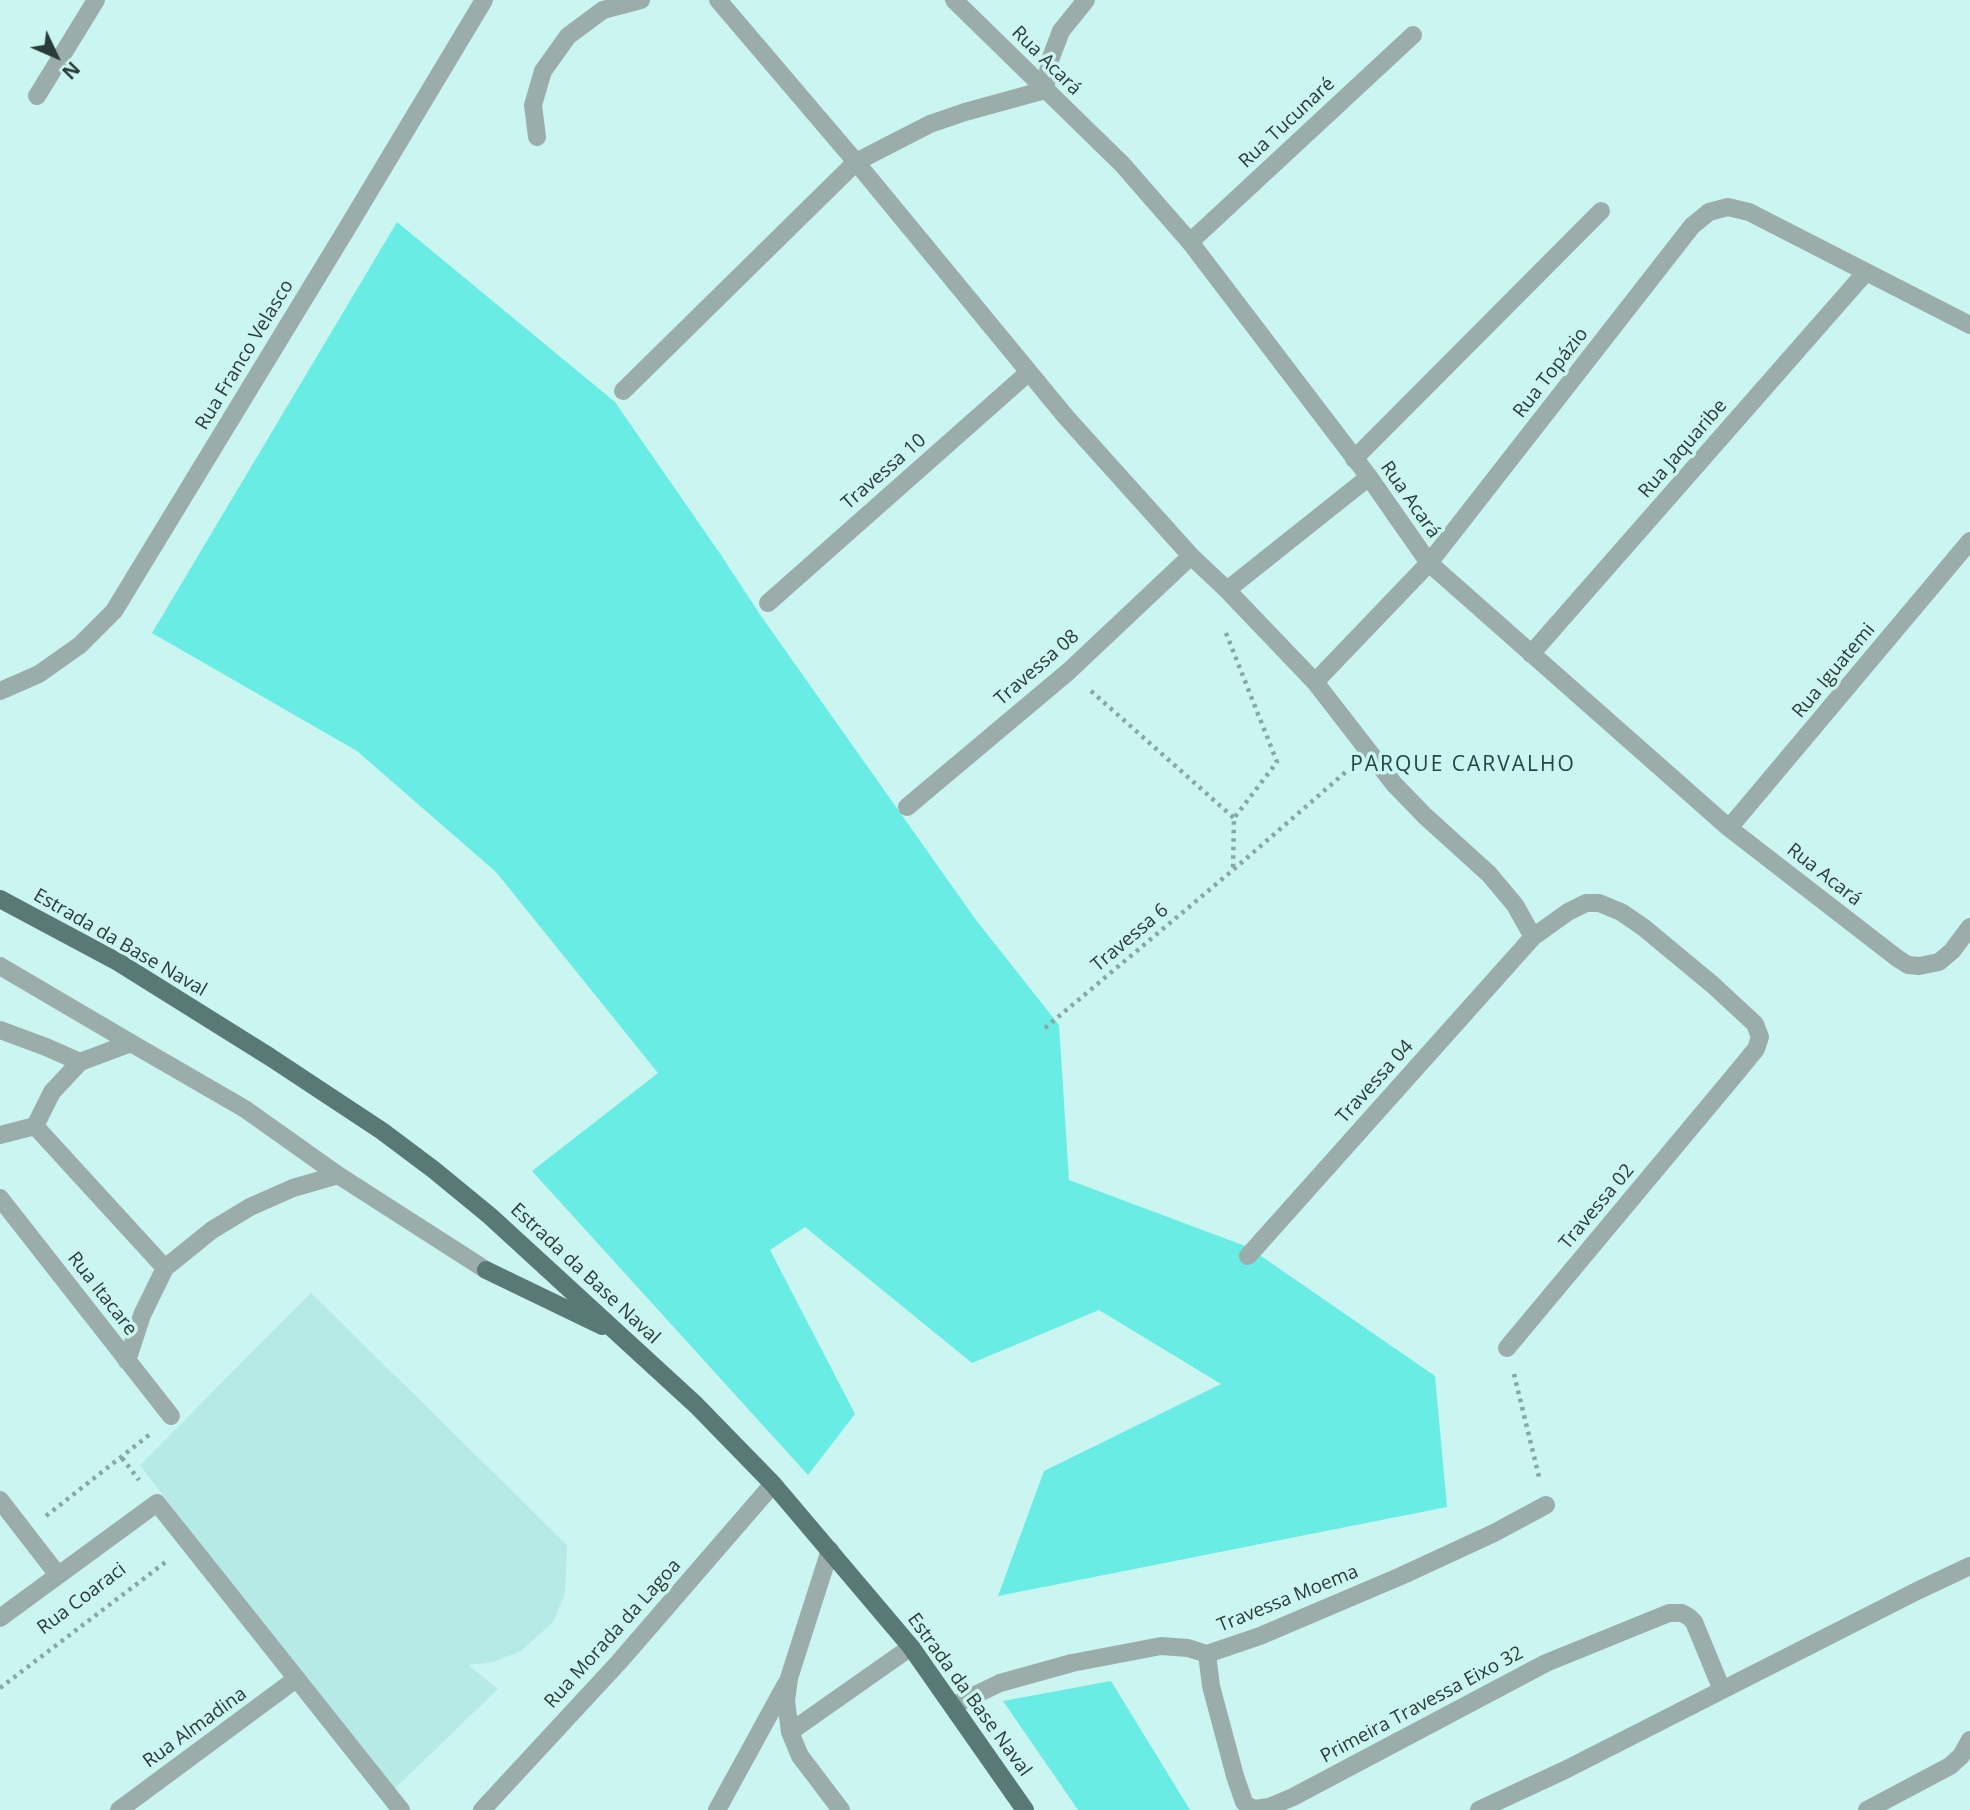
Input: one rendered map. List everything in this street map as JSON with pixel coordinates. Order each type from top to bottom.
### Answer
[{"type":"main road","name":"Estrada da Base Naval","points":[[0,899],[118,962],[270,1057],[382,1131],[490,1216],[695,1405],[772,1484],[911,1647],[1025,1810]]},
{"type":"main road","points":[[486,1270],[622,1336]]},
{"type":"street","points":[[37,96],[96,0]]},
{"type":"street","name":"Rua Franco Velasco","points":[[0,691],[39,674],[80,645],[114,611],[484,0]]},
{"type":"street","points":[[537,137],[533,105],[542,71],[568,36],[603,10],[641,0]]},
{"type":"street","points":[[718,0],[1101,456],[1191,556],[1315,682],[1394,784],[1489,874],[1515,905],[1533,937]]},
{"type":"street","name":"Rua Acará","points":[[954,0],[1122,164],[1190,242],[1369,477],[1429,563],[1729,828],[1897,958],[1908,965],[1939,962],[1952,951],[1970,927]]},
{"type":"street","points":[[623,391],[856,162],[930,124],[965,111],[1045,90],[1050,60],[1061,31],[1086,0]]},
{"type":"street","name":"Rua Tucunaré","points":[[1190,242],[1413,35]]},
{"type":"street","name":"Rua Topázio","points":[[1315,682],[1429,563],[1692,226],[1710,212],[1728,207],[1749,212],[1866,272]]},
{"type":"street","points":[[1354,459],[1601,211]]},
{"type":"street","points":[[1866,272],[1970,325]]},
{"type":"street","name":"Rua Jaquaribe","points":[[1531,654],[1866,272]]},
{"type":"street","name":"Travessa 10","points":[[768,603],[1029,372]]},
{"type":"street","points":[[1227,590],[1369,477]]},
{"type":"street","name":"Rua Iguatemi","points":[[1729,828],[1970,541]]},
{"type":"street","name":"Travessa 08","points":[[907,807],[1069,671],[1191,556]]},
{"type":"street","name":"Travessa 04","points":[[1248,1256],[1533,937],[1568,912],[1586,903],[1599,904],[1621,912],[1643,927],[1755,1024],[1760,1037],[1756,1049],[1719,1093]]},
{"type":"street","points":[[0,967],[245,1109],[338,1175],[486,1270]]},
{"type":"street","points":[[0,1030],[80,1062]]},
{"type":"street","points":[[0,1135],[35,1126],[52,1092],[80,1062],[131,1043]]},
{"type":"street","name":"Travessa 02","points":[[1507,1348],[1719,1093]]},
{"type":"street","points":[[35,1126],[165,1268]]},
{"type":"street","points":[[127,1361],[142,1315],[165,1268],[212,1230],[250,1207],[293,1188],[338,1175]]},
{"type":"street","name":"Rua Itacare","points":[[0,1198],[171,1416]]},
{"type":"street","name":"Rua Morada da Lagoa","points":[[482,1810],[620,1662],[772,1484]]},
{"type":"street","points":[[0,1500],[58,1575]]},
{"type":"street","name":"Rua Coaraci","points":[[0,1618],[157,1503],[190,1543]]},
{"type":"street","name":"Travessa Moema","points":[[954,1705],[1000,1683],[1072,1662],[1161,1646],[1188,1648],[1207,1654],[1260,1636],[1401,1576],[1546,1506]]},
{"type":"street","points":[[190,1543],[401,1810]]},
{"type":"street","points":[[830,1550],[789,1678],[786,1701],[790,1732],[800,1756],[841,1810]]},
{"type":"street","points":[[1479,1810],[1565,1770],[1917,1591],[1969,1569]]},
{"type":"street","name":"Primeira Travessa Eixo 32","points":[[1207,1654],[1213,1695],[1235,1776],[1244,1802],[1255,1809],[1269,1807],[1293,1797],[1546,1663],[1669,1613],[1682,1613],[1694,1622],[1722,1690]]},
{"type":"street","points":[[790,1732],[911,1647]]},
{"type":"street","points":[[717,1810],[789,1678]]},
{"type":"street","name":"Rua Almadina","points":[[119,1810],[296,1679]]},
{"type":"street","points":[[1867,1810],[1950,1766],[1961,1756],[1970,1740]]},
{"type":"path","points":[[1221,622],[1277,762],[1234,818],[1233,870]]},
{"type":"path","points":[[1069,671],[1234,818]]},
{"type":"path","name":"Travessa 6","points":[[1045,1028],[1368,752]]},
{"type":"path","points":[[1507,1348],[1546,1506]]},
{"type":"path","points":[[24,1533],[122,1458],[171,1416]]},
{"type":"path","name":"Rua Coaraci","points":[[0,1688],[190,1543]]},
{"type":"shaded area","points":[[397,222],[615,402],[761,616],[976,920],[1059,1025],[1069,1180],[1248,1247],[1435,1376],[1447,1507],[998,1596],[1044,1471],[1221,1384],[1099,1310],[972,1363],[805,1227],[770,1250],[855,1414],[808,1475],[532,1171],[658,1073],[496,872],[357,751],[152,633]]},
{"type":"shaded area","points":[[311,1293],[567,1545],[565,1593],[553,1622],[521,1651],[493,1662],[468,1665],[498,1689],[391,1792],[140,1465]]},
{"type":"shaded area","points":[[1111,1681],[1190,1810],[1078,1810],[1003,1701]]},
{"type":"district","name":"PARQUE CARVALHO","points":[[1463,765]]}]
